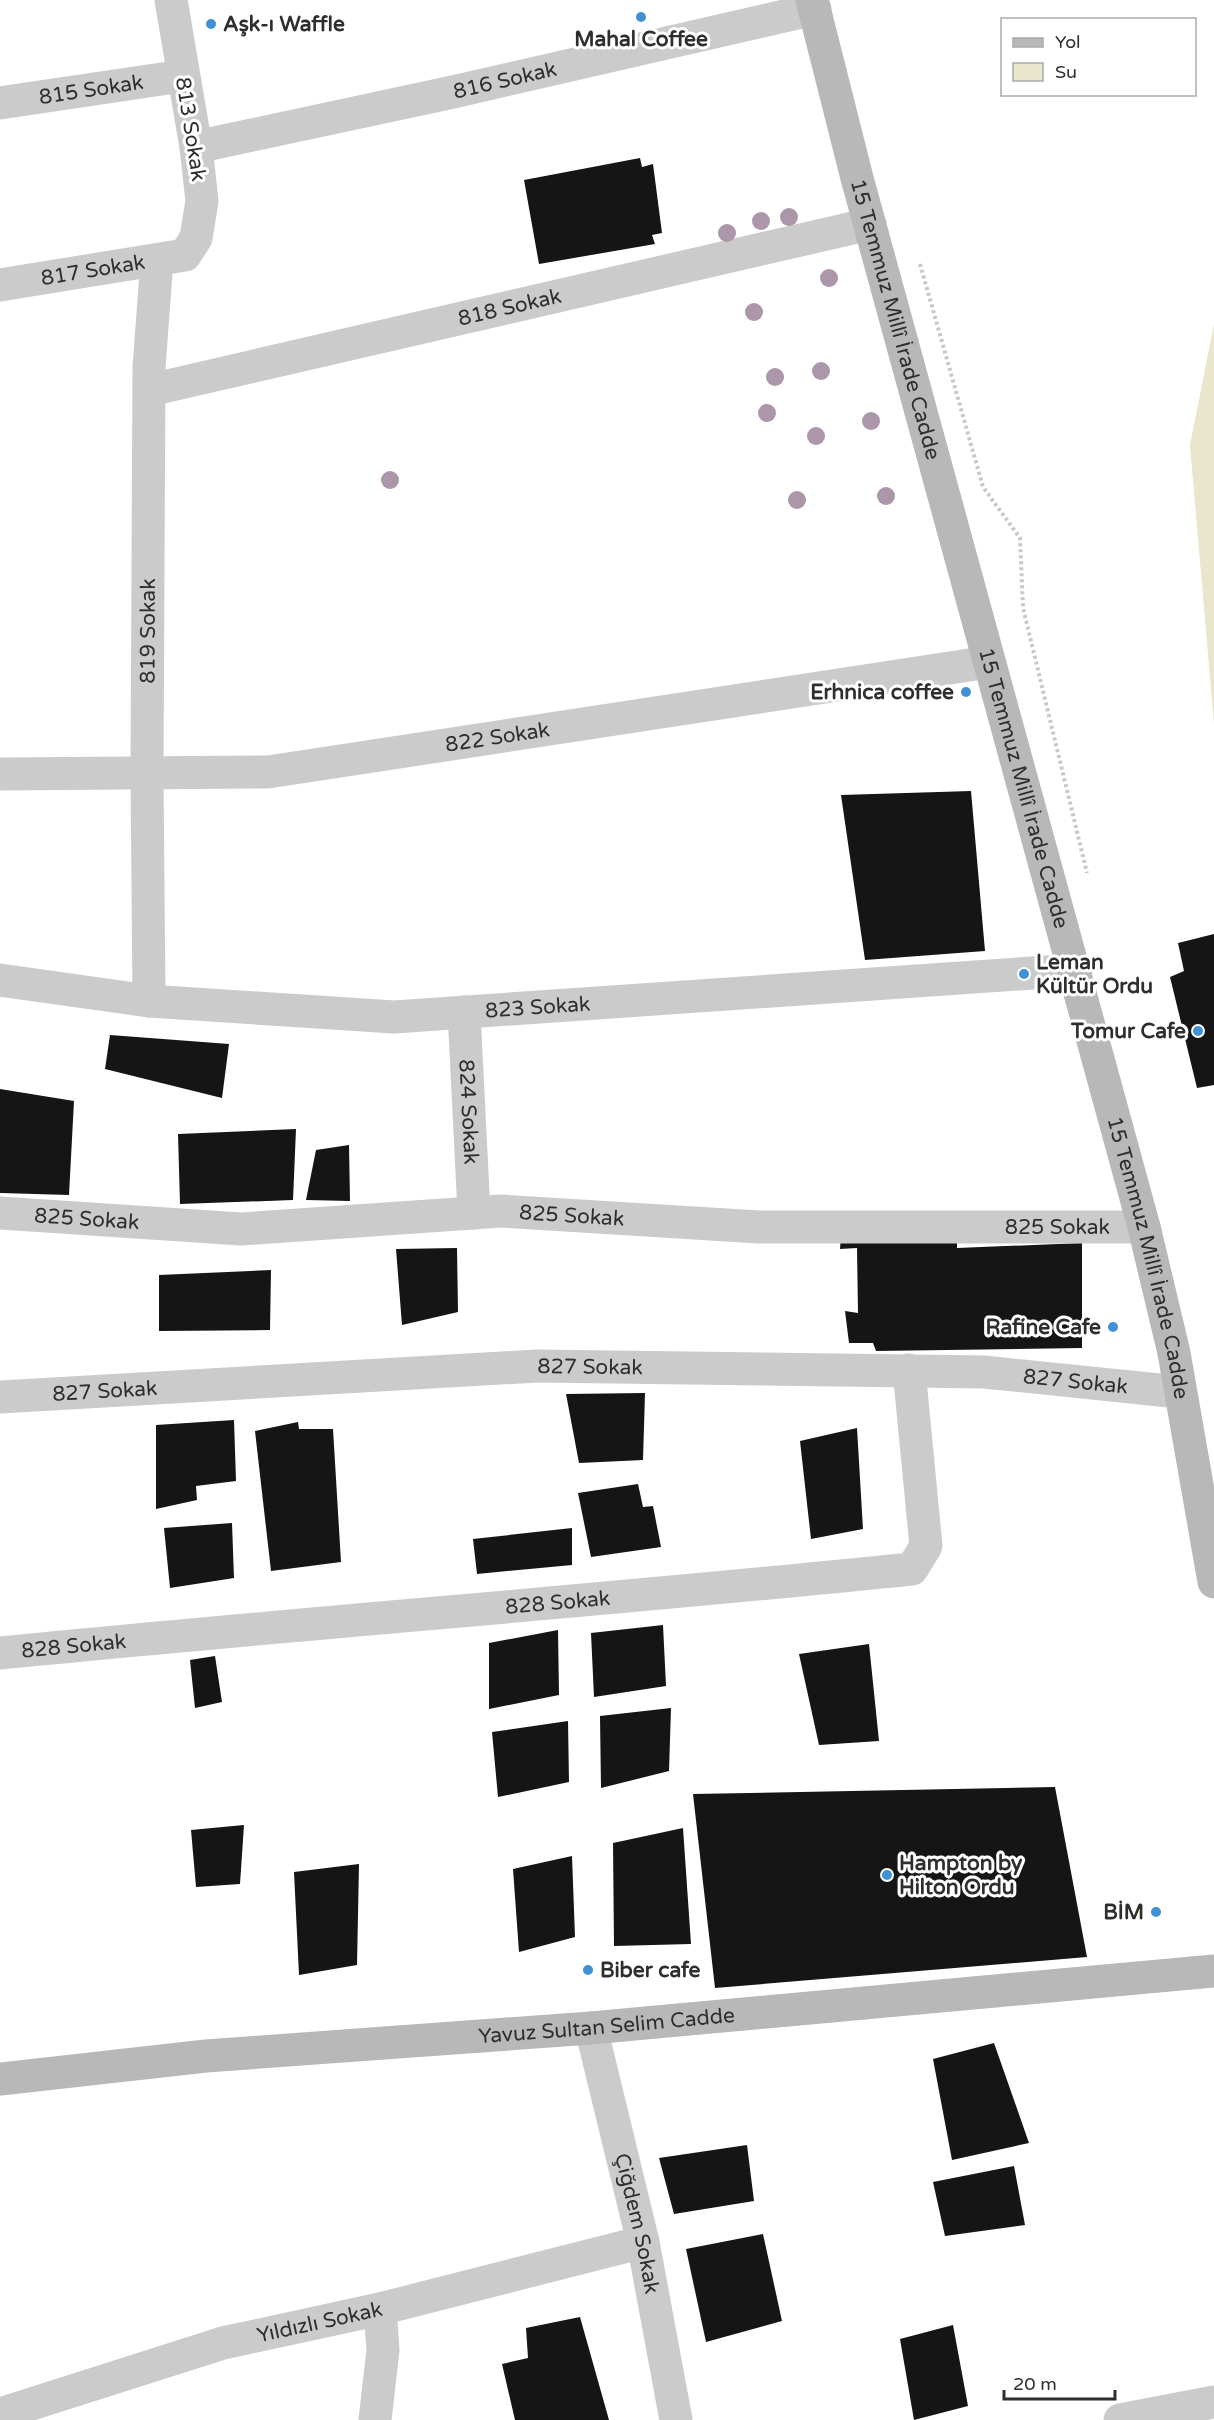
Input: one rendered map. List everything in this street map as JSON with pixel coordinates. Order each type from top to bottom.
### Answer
[{"type":"main road","name":"15 Temmuz Millî İrade Cadde","points":[[813,4],[870,225],[1076,970],[1144,1227],[1174,1353],[1214,1582]]},
{"type":"main road","name":"Yavuz Sultan Selim Cadde","points":[[0,2079],[206,2056],[591,2028],[1214,1971]]},
{"type":"street","name":"813 Sokak","points":[[171,0],[182,76],[196,147],[202,201],[196,238],[171,258]]},
{"type":"street","name":"816 Sokak","points":[[196,147],[453,92],[813,4]]},
{"type":"street","name":"815 Sokak","points":[[0,103],[182,76]]},
{"type":"street","name":"818 Sokak","points":[[150,390],[870,225]]},
{"type":"street","name":"817 Sokak","points":[[0,285],[171,258]]},
{"type":"street","name":"819 Sokak","points":[[149,1001],[147,773],[151,328],[171,258]]},
{"type":"street","name":"822 Sokak","points":[[0,774],[268,772],[990,662]]},
{"type":"street","name":"823 Sokak","points":[[0,980],[149,1001],[394,1017],[1076,970]]},
{"type":"street","name":"824 Sokak","points":[[464,1012],[474,1213]]},
{"type":"street","name":"825 Sokak","points":[[0,1213],[241,1229],[501,1211],[759,1227],[1144,1227]]},
{"type":"street","name":"827 Sokak","points":[[0,1396],[537,1366],[984,1372],[1179,1392]]},
{"type":"street","name":"828 Sokak","points":[[0,1653],[267,1627],[631,1598],[912,1569],[926,1546],[909,1370]]},
{"type":"street","name":"Çiğdem Sokak","points":[[591,2028],[643,2242],[676,2420]]},
{"type":"street","name":"Yıldızlı Sokak","points":[[0,2414],[223,2343],[380,2309],[643,2242]]},
{"type":"street","points":[[375,2420],[383,2350],[380,2309]]},
{"type":"street","points":[[1120,2420],[1214,2402]]},
{"type":"water","points":[[1214,324],[1214,724],[1190,445]]},
{"type":"building","points":[[640,158],[642,167],[653,164],[662,233],[652,235],[655,244],[539,264],[524,180]]},
{"type":"building","points":[[971,791],[985,951],[865,960],[841,795]]},
{"type":"building","name":"Tomur Cafe","points":[[1214,934],[1214,1085],[1197,1088],[1170,977],[1184,971],[1178,943]]},
{"type":"building","points":[[110,1035],[229,1044],[222,1098],[105,1069]]},
{"type":"building","points":[[0,1089],[74,1101],[69,1195],[0,1193]]},
{"type":"building","points":[[296,1129],[293,1200],[180,1204],[178,1134]]},
{"type":"building","points":[[349,1145],[350,1201],[306,1200],[316,1150]]},
{"type":"building","points":[[841,1235],[957,1239],[957,1248],[1082,1243],[1082,1348],[876,1351],[873,1343],[849,1343],[845,1311],[858,1313],[857,1248],[840,1249]]},
{"type":"building","points":[[457,1248],[458,1312],[402,1325],[396,1249]]},
{"type":"building","points":[[271,1270],[270,1330],[159,1331],[159,1275]]},
{"type":"building","points":[[645,1393],[643,1460],[579,1463],[566,1394]]},
{"type":"building","points":[[234,1420],[236,1481],[196,1486],[197,1500],[156,1509],[156,1425]]},
{"type":"building","points":[[298,1422],[299,1429],[333,1429],[341,1562],[271,1571],[255,1431]]},
{"type":"building","points":[[857,1428],[863,1529],[811,1539],[800,1441]]},
{"type":"building","points":[[638,1484],[643,1507],[653,1506],[661,1547],[591,1557],[578,1493]]},
{"type":"building","points":[[232,1523],[234,1578],[170,1588],[164,1528]]},
{"type":"building","points":[[572,1528],[572,1565],[477,1574],[473,1539]]},
{"type":"building","points":[[663,1625],[666,1686],[594,1697],[591,1633]]},
{"type":"building","points":[[558,1630],[559,1695],[489,1709],[489,1643]]},
{"type":"building","points":[[869,1644],[879,1741],[819,1745],[799,1654]]},
{"type":"building","points":[[215,1656],[222,1702],[195,1708],[190,1660]]},
{"type":"building","points":[[671,1708],[669,1771],[601,1788],[600,1716]]},
{"type":"building","points":[[568,1721],[569,1782],[498,1797],[492,1732]]},
{"type":"building","name":"Hampton by Hilton Ordu","points":[[1055,1787],[1087,1957],[715,1988],[693,1794]]},
{"type":"building","points":[[244,1825],[240,1884],[196,1887],[191,1830]]},
{"type":"building","points":[[683,1828],[691,1944],[614,1946],[613,1843]]},
{"type":"building","points":[[572,1856],[575,1937],[519,1952],[513,1869]]},
{"type":"building","points":[[359,1864],[357,1965],[299,1975],[294,1872]]},
{"type":"building","points":[[994,2043],[1029,2143],[952,2160],[933,2059]]},
{"type":"building","points":[[747,2145],[754,2201],[674,2214],[659,2158]]},
{"type":"building","points":[[1014,2166],[1025,2225],[945,2236],[933,2182]]},
{"type":"building","points":[[763,2234],[782,2321],[706,2342],[686,2249]]},
{"type":"building","points":[[580,2317],[609,2420],[515,2420],[502,2364],[528,2358],[526,2328]]},
{"type":"building","points":[[953,2325],[968,2406],[914,2420],[900,2339]]},
{"type":"place","name":"Mahal Coffee","points":[[641,17]]},
{"type":"place","name":"Aşk-ı Waffle","points":[[211,24]]},
{"type":"place","name":"Erhnica coffee","points":[[966,692]]},
{"type":"place","name":"Leman Kültür Ordu","points":[[1024,974]]},
{"type":"place","name":"Tomur Cafe","points":[[1198,1031]]},
{"type":"place","name":"Rafine Cafe","points":[[1113,1327]]},
{"type":"place","name":"Hampton by Hilton Ordu","points":[[887,1875]]},
{"type":"place","name":"BİM","points":[[1156,1912]]},
{"type":"place","name":"Biber cafe","points":[[588,1970]]}]
